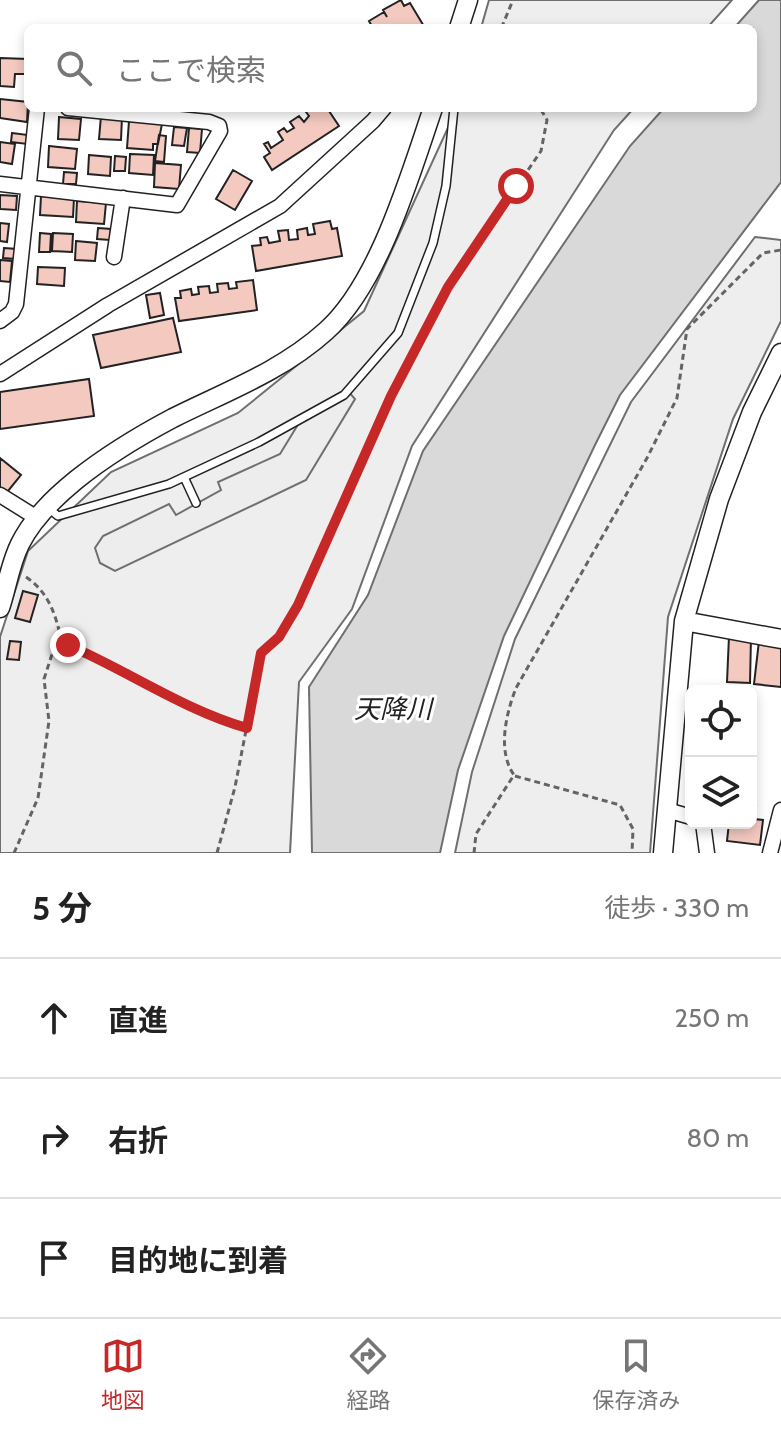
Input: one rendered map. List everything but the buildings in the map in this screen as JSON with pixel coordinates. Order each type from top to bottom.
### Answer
[{"type":"street","points":[[460,24],[468,0]]},
{"type":"street","points":[[0,321],[12,312],[16,304],[36,112]]},
{"type":"street","points":[[0,184],[177,205],[220,131],[219,126],[209,122],[108,112]]},
{"type":"street","points":[[0,374],[108,305],[280,206],[381,112]]},
{"type":"street","points":[[0,608],[8,563],[21,543],[42,512],[95,465],[173,418],[254,381],[326,332],[360,292],[373,266],[432,112]]},
{"type":"street","points":[[114,257],[123,198]]},
{"type":"street","points":[[663,853],[684,621],[719,499],[752,412],[781,353]]},
{"type":"street","points":[[0,495],[42,512]]},
{"type":"street","points":[[684,621],[781,639]]},
{"type":"street","points":[[667,810],[685,815]]},
{"type":"street","points":[[770,853],[781,810]]},
{"type":"street","points":[[704,829],[707,853]]},
{"type":"lane","points":[[42,512],[58,516],[169,484],[259,442],[344,395],[398,333],[433,243],[446,186],[454,112]]},
{"type":"lane","points":[[184,477],[196,503]]},
{"type":"path","points":[[503,24],[513,0]]},
{"type":"path","points":[[217,853],[235,787],[261,653],[279,637],[298,605],[391,396],[448,287],[541,151],[547,120],[542,112]]},
{"type":"path","points":[[632,853],[633,829],[620,805],[514,775],[507,765],[505,718],[516,688],[647,458],[677,398],[687,329],[763,253],[781,250]]},
{"type":"path","points":[[8,563],[46,596],[58,621],[62,645]]},
{"type":"path","points":[[14,853],[38,798],[49,721],[44,679],[55,645],[111,664],[213,718],[247,728]]},
{"type":"path","points":[[474,853],[476,834],[514,775]]},
{"type":"shaded area","points":[[489,0],[732,0],[711,24],[482,24]]},
{"type":"shaded area","points":[[455,112],[630,112],[614,130],[412,446],[352,609],[299,682],[290,853],[0,853],[0,637],[28,551],[111,472],[238,413],[364,311]]},
{"type":"shaded area","points":[[755,237],[781,240],[781,321],[733,419],[668,617],[650,853],[455,853],[472,772],[515,639],[631,402]]},
{"type":"shaded area","points":[[348,391],[355,399],[306,480],[115,571],[100,563],[95,548],[103,536],[169,504],[176,515],[221,490],[218,482],[280,454],[302,418]]},
{"type":"water","name":"天降川","points":[[759,0],[781,0],[781,182],[620,395],[504,636],[458,770],[440,853],[312,853],[309,687],[368,595],[423,451],[630,146],[660,112],[757,112],[757,24],[738,24]]},
{"type":"route","points":[[68,645],[213,718],[247,728],[261,653],[279,637],[298,605],[391,396],[448,287],[516,186]]}]
